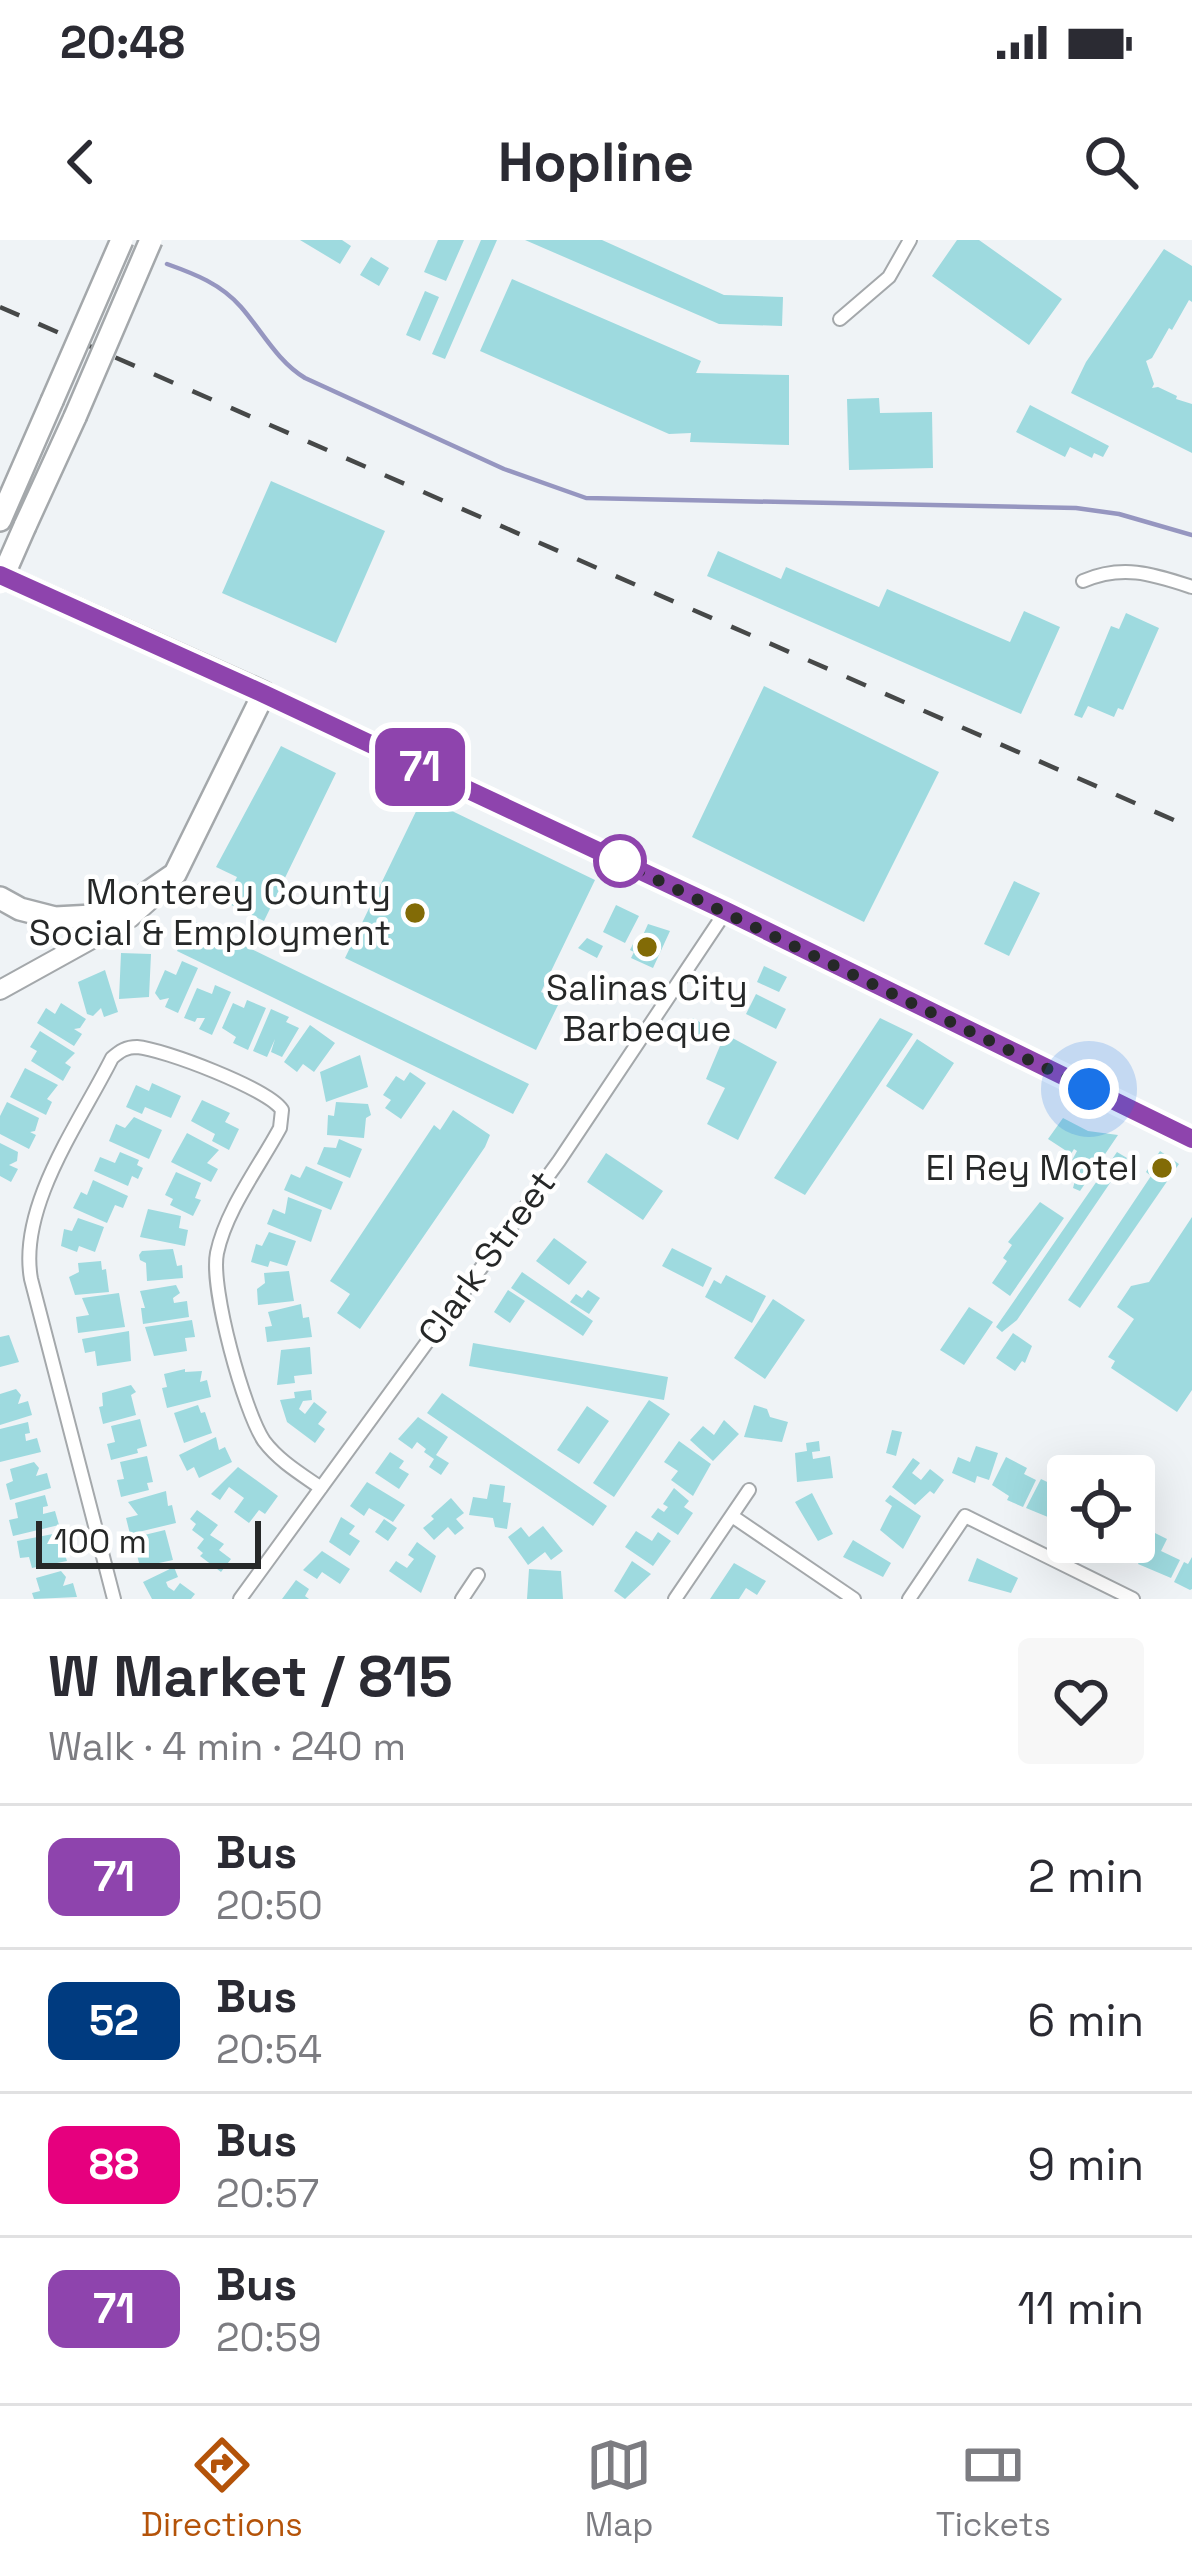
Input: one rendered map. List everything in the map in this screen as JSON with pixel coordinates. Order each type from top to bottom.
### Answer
[{"type":"highway","points":[[2,517],[122,240]]},
{"type":"highway","points":[[0,898],[55,918],[93,916],[129,903],[175,874],[264,694],[0,579],[151,240]]},
{"type":"main road","points":[[264,694],[726,911],[1192,1139]]},
{"type":"main road","points":[[0,991],[130,918],[175,874]]},
{"type":"street","points":[[840,319],[889,277],[910,240]]},
{"type":"street","points":[[1082,581],[1106,572],[1138,570],[1192,587]]},
{"type":"street","name":"Clark Street","points":[[240,1599],[559,1161],[726,911]]},
{"type":"street","points":[[114,1599],[31,1279],[28,1241],[44,1191],[112,1058],[124,1049],[148,1049],[231,1079],[265,1093],[283,1110],[280,1128],[221,1240],[215,1270],[256,1427],[281,1460],[321,1488]]},
{"type":"street","points":[[675,1599],[749,1490]]},
{"type":"street","points":[[732,1516],[854,1599]]},
{"type":"street","points":[[909,1599],[965,1516],[1133,1599]]},
{"type":"street","points":[[462,1599],[478,1575]]},
{"type":"building","points":[[300,240],[342,240],[351,246],[340,264]]},
{"type":"building","points":[[438,240],[464,240],[446,281],[424,272]]},
{"type":"building","points":[[481,240],[497,240],[445,359],[432,354]]},
{"type":"building","points":[[525,240],[602,240],[724,295],[783,297],[782,326],[719,324]]},
{"type":"building","points":[[957,240],[979,240],[1062,299],[1029,345],[932,276]]},
{"type":"building","points":[[1164,249],[1192,266],[1192,302],[1146,361],[1152,388],[1192,404],[1192,453],[1071,393],[1086,362]]},
{"type":"building","points":[[371,257],[389,268],[379,286],[360,275]]},
{"type":"building","points":[[512,279],[701,361],[696,373],[789,375],[789,445],[690,442],[691,433],[669,434],[480,351]]},
{"type":"building","points":[[425,291],[439,297],[420,341],[406,335]]},
{"type":"building","points":[[879,398],[880,413],[932,412],[933,468],[849,470],[847,399]]},
{"type":"building","points":[[1030,405],[1109,446],[1103,457],[1094,453],[1092,458],[1070,447],[1065,457],[1016,432]]},
{"type":"building","points":[[271,481],[385,531],[336,643],[222,593]]},
{"type":"building","points":[[718,551],[781,579],[786,567],[879,607],[887,589],[1010,642],[1024,611],[1060,627],[1021,714],[707,576]]},
{"type":"building","points":[[1126,613],[1159,628],[1123,710],[1118,708],[1114,717],[1088,706],[1082,718],[1074,715],[1111,626],[1119,629]]},
{"type":"building","points":[[764,686],[939,772],[864,922],[692,837]]},
{"type":"building","points":[[281,746],[336,773],[264,921],[225,902],[237,877],[216,867]]},
{"type":"building","points":[[423,797],[595,880],[541,992],[560,1001],[536,1050],[345,958]]},
{"type":"building","points":[[1014,881],[1040,893],[1009,956],[984,944]]},
{"type":"building","points":[[616,905],[639,916],[625,943],[603,932]]},
{"type":"building","points":[[192,920],[529,1084],[513,1114],[177,951]]},
{"type":"building","name":"Salinas City Barbeque","points":[[648,924],[670,931],[653,968],[631,958],[634,952],[630,950],[634,942],[639,944]]},
{"type":"building","points":[[587,938],[603,946],[597,958],[578,948]]},
{"type":"building","points":[[121,953],[151,954],[149,997],[119,999]]},
{"type":"building","points":[[182,961],[198,968],[178,1013],[165,1007],[169,998],[160,1000],[155,993],[165,970],[176,975]]},
{"type":"building","points":[[764,966],[787,977],[779,992],[757,982]]},
{"type":"building","points":[[105,970],[118,1012],[104,1017],[101,1008],[93,1016],[87,1014],[78,982]]},
{"type":"building","points":[[215,985],[231,992],[212,1035],[199,1029],[205,1018],[195,1022],[184,1018],[197,988],[212,994]]},
{"type":"building","points":[[756,994],[786,1009],[776,1029],[746,1014]]},
{"type":"building","points":[[247,1000],[266,1008],[248,1050],[233,1043],[236,1037],[222,1028],[233,1003],[244,1008]]},
{"type":"building","points":[[61,1003],[86,1019],[74,1029],[82,1034],[74,1046],[37,1023],[46,1008],[55,1014]]},
{"type":"building","points":[[271,1009],[299,1028],[282,1057],[271,1052],[275,1039],[267,1057],[253,1051]]},
{"type":"building","points":[[693,1018],[706,1026],[695,1044],[681,1035]]},
{"type":"building","points":[[880,1018],[913,1034],[805,1195],[774,1178]]},
{"type":"building","points":[[310,1025],[335,1043],[314,1072],[303,1064],[297,1072],[284,1062]]},
{"type":"building","points":[[40,1031],[75,1053],[65,1063],[71,1067],[63,1081],[31,1061],[37,1051],[30,1047]]},
{"type":"building","points":[[725,1034],[777,1062],[738,1140],[707,1124],[725,1088],[706,1079]]},
{"type":"building","points":[[917,1039],[954,1063],[923,1110],[886,1086]]},
{"type":"building","points":[[360,1055],[368,1087],[326,1102],[320,1072]]},
{"type":"building","points":[[25,1068],[58,1085],[47,1099],[52,1102],[46,1115],[10,1097]]},
{"type":"building","points":[[410,1072],[426,1083],[401,1119],[385,1108],[391,1100],[383,1095],[396,1076],[404,1081]]},
{"type":"building","points":[[152,1083],[181,1096],[171,1118],[145,1107],[142,1114],[126,1107],[136,1085],[149,1091]]},
{"type":"building","points":[[202,1100],[230,1113],[225,1122],[239,1129],[229,1150],[212,1141],[215,1134],[191,1121]]},
{"type":"building","points":[[7,1102],[39,1118],[35,1131],[30,1132],[36,1135],[29,1149],[0,1134],[0,1116]]},
{"type":"building","points":[[336,1102],[368,1104],[371,1115],[366,1118],[364,1138],[327,1135],[328,1115],[334,1116]]},
{"type":"building","points":[[453,1110],[490,1135],[485,1147],[360,1329],[337,1313],[350,1294],[330,1281],[434,1125],[440,1130]]},
{"type":"building","points":[[134,1117],[162,1130],[149,1159],[109,1141],[116,1124],[125,1128]]},
{"type":"building","points":[[1063,1118],[1088,1131],[1118,1135],[1080,1191],[1073,1188],[1078,1169],[1070,1164],[1077,1151],[1071,1154],[1048,1139]]},
{"type":"building","points":[[187,1133],[219,1150],[207,1163],[218,1169],[211,1182],[171,1162]]},
{"type":"building","points":[[339,1139],[362,1149],[350,1178],[317,1164],[324,1147],[336,1148]]},
{"type":"building","points":[[0,1143],[18,1152],[17,1161],[9,1165],[18,1169],[11,1182],[0,1176]]},
{"type":"building","points":[[1160,1151],[1179,1164],[1080,1308],[1068,1300],[1151,1176],[1146,1172]]},
{"type":"building","points":[[120,1152],[139,1160],[137,1165],[143,1168],[128,1186],[94,1171],[100,1157],[115,1163]]},
{"type":"building","points":[[1117,1152],[1127,1158],[1017,1320],[1002,1332],[996,1327]]},
{"type":"building","points":[[606,1153],[663,1191],[643,1220],[587,1182]]},
{"type":"building","points":[[306,1166],[343,1182],[331,1210],[284,1190],[291,1174],[300,1178]]},
{"type":"building","points":[[176,1172],[201,1183],[195,1198],[201,1200],[193,1216],[170,1205],[173,1199],[165,1195]]},
{"type":"building","points":[[93,1180],[128,1196],[123,1208],[115,1205],[107,1223],[73,1208],[81,1192],[87,1195]]},
{"type":"building","points":[[288,1197],[322,1210],[311,1242],[267,1224],[273,1209],[285,1214]]},
{"type":"building","points":[[1040,1202],[1064,1218],[1010,1296],[992,1283],[1007,1261],[1003,1258],[1012,1245],[1008,1242]]},
{"type":"building","points":[[148,1209],[181,1216],[179,1228],[188,1230],[185,1246],[140,1237]]},
{"type":"building","points":[[1192,1217],[1192,1390],[1177,1412],[1111,1368],[1115,1361],[1108,1357],[1134,1319],[1117,1307],[1131,1286],[1149,1282]]},
{"type":"building","points":[[78,1218],[104,1227],[95,1252],[61,1246],[64,1229],[72,1231]]},
{"type":"building","points":[[269,1232],[296,1241],[287,1266],[251,1262],[256,1244],[262,1246]]},
{"type":"building","points":[[554,1238],[587,1262],[569,1285],[536,1261]]},
{"type":"building","points":[[672,1248],[712,1268],[703,1287],[662,1266]]},
{"type":"building","points":[[173,1249],[183,1278],[147,1281],[146,1263],[139,1255],[142,1251]]},
{"type":"building","points":[[101,1261],[109,1292],[75,1295],[69,1277],[79,1272],[78,1263]]},
{"type":"building","points":[[289,1271],[294,1301],[258,1305],[257,1289],[265,1283],[264,1273]]},
{"type":"building","points":[[522,1272],[593,1321],[583,1336],[511,1288]]},
{"type":"building","points":[[726,1275],[766,1296],[752,1323],[705,1297],[714,1280],[721,1284]]},
{"type":"building","points":[[176,1285],[180,1293],[174,1303],[187,1301],[189,1317],[143,1324],[140,1291]]},
{"type":"building","points":[[508,1290],[525,1301],[510,1323],[494,1312]]},
{"type":"building","points":[[588,1290],[600,1298],[589,1314],[570,1302]]},
{"type":"building","points":[[119,1293],[125,1327],[78,1333],[76,1317],[89,1315],[82,1298]]},
{"type":"building","points":[[773,1299],[805,1320],[765,1379],[734,1358]]},
{"type":"building","points":[[301,1304],[312,1337],[267,1342],[265,1327],[272,1326],[268,1312]]},
{"type":"building","points":[[969,1307],[993,1322],[964,1365],[940,1350]]},
{"type":"building","points":[[192,1320],[195,1337],[185,1338],[187,1351],[154,1356],[145,1327]]},
{"type":"building","points":[[129,1331],[131,1361],[97,1366],[95,1351],[85,1353],[82,1339]]},
{"type":"building","points":[[1013,1333],[1032,1346],[1025,1363],[1015,1371],[996,1358]]},
{"type":"building","points":[[9,1335],[19,1362],[0,1367],[0,1337]]},
{"type":"building","points":[[473,1343],[668,1377],[664,1400],[469,1366]]},
{"type":"building","points":[[310,1347],[312,1374],[277,1385],[281,1350]]},
{"type":"building","points":[[202,1371],[200,1382],[207,1380],[211,1397],[167,1408],[164,1374]]},
{"type":"building","points":[[131,1385],[136,1392],[131,1395],[136,1415],[103,1424],[102,1393]]},
{"type":"building","points":[[16,1389],[21,1395],[18,1404],[28,1401],[32,1415],[0,1425],[0,1394]]},
{"type":"building","points":[[311,1390],[312,1400],[303,1401],[299,1409],[305,1414],[314,1402],[327,1412],[318,1424],[325,1429],[315,1443],[287,1422],[280,1400]]},
{"type":"building","points":[[442,1393],[607,1506],[593,1526],[427,1413]]},
{"type":"building","points":[[649,1400],[670,1414],[614,1497],[593,1483]]},
{"type":"building","points":[[198,1405],[212,1433],[184,1443],[174,1413]]},
{"type":"building","points":[[754,1405],[788,1422],[782,1442],[744,1437]]},
{"type":"building","points":[[587,1406],[609,1421],[579,1464],[557,1450]]},
{"type":"building","points":[[418,1417],[448,1437],[436,1455],[449,1463],[441,1475],[429,1467],[434,1459],[426,1449],[417,1442],[412,1449],[398,1439]]},
{"type":"building","points":[[140,1419],[147,1446],[111,1460],[107,1444],[115,1442],[111,1426]]},
{"type":"building","points":[[724,1420],[739,1434],[713,1461],[690,1440],[703,1426],[714,1435]]},
{"type":"building","points":[[28,1422],[26,1441],[37,1438],[41,1452],[0,1462],[0,1429]]},
{"type":"building","points":[[892,1430],[902,1432],[896,1456],[886,1453]]},
{"type":"building","points":[[216,1437],[219,1450],[225,1447],[232,1462],[199,1478],[194,1467],[187,1471],[179,1455]]},
{"type":"building","points":[[679,1441],[711,1464],[693,1496],[671,1480],[678,1471],[664,1462]]},
{"type":"building","points":[[819,1441],[820,1451],[812,1452],[813,1459],[830,1456],[833,1478],[797,1482],[795,1453],[807,1451],[806,1443]]},
{"type":"building","points":[[976,1446],[998,1453],[989,1480],[977,1476],[975,1483],[952,1473],[958,1457],[970,1462]]},
{"type":"building","points":[[390,1452],[404,1461],[399,1468],[409,1474],[399,1489],[375,1473]]},
{"type":"building","points":[[147,1456],[153,1482],[147,1483],[149,1490],[121,1497],[120,1462]]},
{"type":"building","points":[[1006,1457],[1027,1468],[1024,1474],[1036,1480],[1023,1507],[992,1485]]},
{"type":"building","points":[[913,1458],[920,1463],[912,1473],[921,1480],[930,1469],[944,1480],[934,1494],[930,1491],[915,1505],[892,1487]]},
{"type":"building","points":[[34,1462],[39,1468],[36,1476],[47,1473],[51,1488],[10,1500],[6,1484],[13,1481],[10,1469]]},
{"type":"building","points":[[238,1467],[278,1496],[265,1514],[259,1510],[249,1523],[234,1512],[244,1498],[229,1487],[220,1500],[211,1494]]},
{"type":"building","points":[[1041,1479],[1047,1482],[1047,1517],[1026,1508]]},
{"type":"building","points":[[367,1482],[405,1505],[393,1522],[369,1508],[364,1516],[350,1506]]},
{"type":"building","points":[[490,1484],[505,1486],[503,1502],[511,1503],[507,1529],[495,1527],[493,1518],[469,1515],[473,1497],[487,1499]]},
{"type":"building","points":[[674,1488],[689,1501],[684,1507],[693,1513],[678,1535],[651,1517],[658,1508],[664,1512],[668,1507],[663,1504]]},
{"type":"building","points":[[166,1491],[176,1523],[130,1534],[126,1518],[138,1515],[128,1502]]},
{"type":"building","points":[[812,1493],[833,1534],[818,1541],[795,1502]]},
{"type":"building","points":[[45,1495],[48,1506],[43,1507],[43,1514],[55,1511],[59,1525],[13,1536],[9,1520],[18,1518],[15,1503]]},
{"type":"building","points":[[890,1495],[921,1516],[903,1549],[880,1530],[892,1506],[885,1501]]},
{"type":"building","points":[[451,1498],[464,1513],[456,1519],[464,1528],[455,1535],[448,1527],[434,1540],[423,1528]]},
{"type":"building","points":[[197,1510],[218,1525],[210,1535],[224,1544],[219,1550],[231,1559],[221,1572],[200,1556],[203,1553],[197,1548],[204,1539],[192,1530],[196,1524],[190,1519]]},
{"type":"building","points":[[341,1517],[355,1526],[349,1534],[360,1541],[350,1556],[329,1542]]},
{"type":"building","points":[[384,1519],[397,1528],[388,1541],[375,1532]]},
{"type":"building","points":[[543,1526],[563,1551],[551,1560],[545,1552],[528,1565],[508,1537],[521,1527],[529,1537]]},
{"type":"building","points":[[165,1530],[173,1560],[140,1567],[136,1551],[142,1545],[140,1536]]},
{"type":"building","points":[[636,1531],[652,1541],[658,1532],[671,1541],[653,1566],[625,1547]]},
{"type":"building","points":[[58,1533],[67,1561],[32,1568],[29,1557],[20,1558],[17,1541]]},
{"type":"building","points":[[1155,1533],[1167,1539],[1161,1551],[1180,1560],[1171,1578],[1138,1564],[1155,1563]]},
{"type":"building","points":[[853,1540],[891,1563],[883,1577],[843,1557]]},
{"type":"building","points":[[417,1542],[436,1556],[421,1593],[389,1571],[396,1561],[407,1568],[414,1559],[408,1555]]},
{"type":"building","points":[[322,1551],[350,1569],[340,1584],[322,1572],[317,1579],[303,1570]]},
{"type":"building","points":[[1192,1557],[1192,1589],[1190,1590],[1174,1582]]},
{"type":"building","points":[[977,1558],[1018,1578],[1011,1593],[968,1581]]},
{"type":"building","points":[[632,1561],[651,1574],[625,1599],[614,1591]]},
{"type":"building","points":[[734,1563],[766,1581],[757,1595],[746,1588],[739,1599],[710,1599]]},
{"type":"building","points":[[174,1567],[178,1577],[166,1582],[168,1587],[174,1591],[180,1583],[195,1594],[191,1599],[152,1599],[143,1582]]},
{"type":"building","points":[[529,1569],[561,1571],[563,1599],[527,1599]]},
{"type":"building","points":[[61,1571],[66,1577],[63,1586],[73,1583],[77,1597],[34,1599],[32,1593],[40,1591],[36,1578]]},
{"type":"building","points":[[296,1580],[309,1589],[305,1596],[309,1599],[282,1599]]},
{"type":"waterway","points":[[167,264],[225,292],[305,378],[504,469],[586,498],[1076,508],[1119,514],[1192,535]]},
{"type":"railway","points":[[0,307],[1192,828]]},
{"type":"bus line","name":"71","points":[[0,575],[726,911],[1192,1139]]},
{"type":"place","name":"Monterey County Social & Employment","points":[[415,913]]},
{"type":"place","name":"Salinas City Barbeque","points":[[647,947]]},
{"type":"place","name":"El Rey Motel","points":[[1162,1168]]},
{"type":"route","points":[[620,861],[610,857],[1089,1089]]}]
